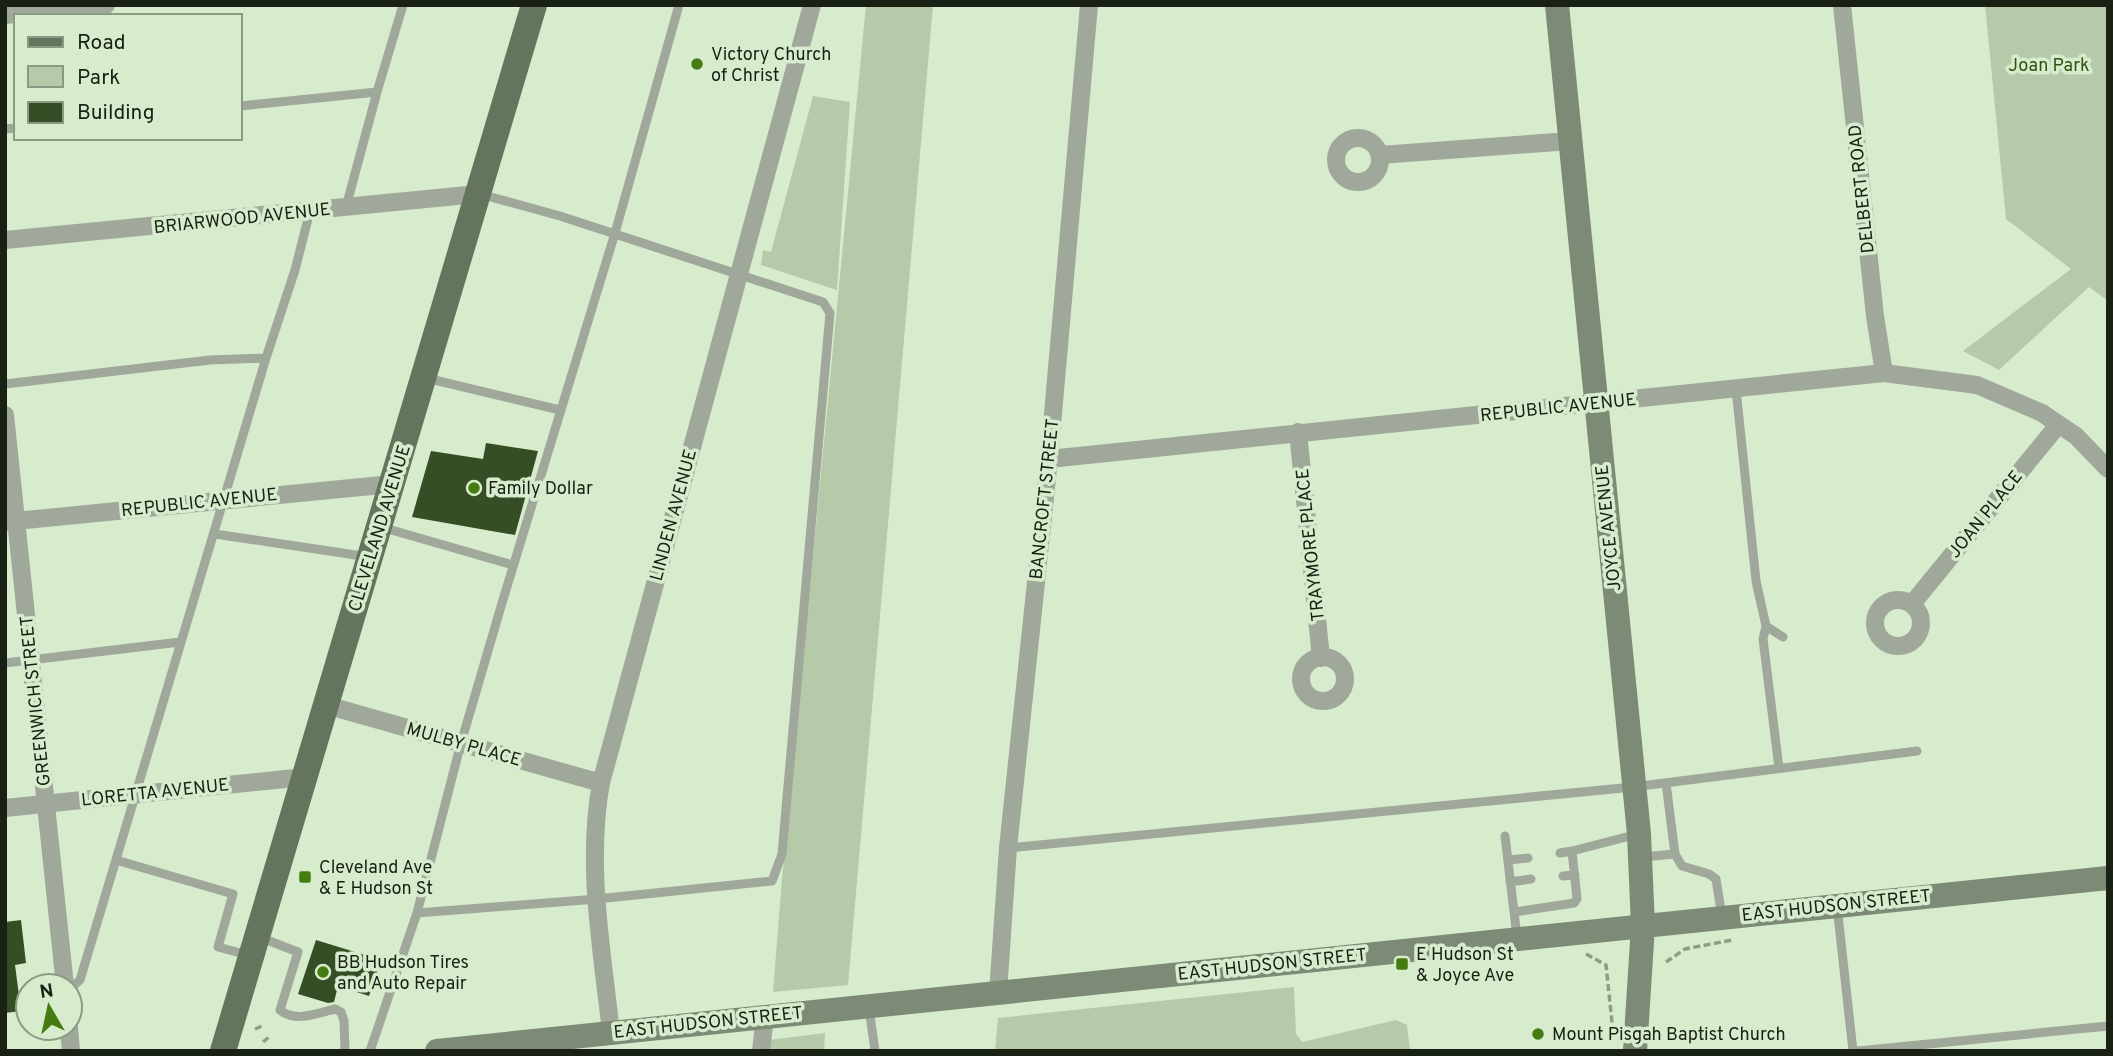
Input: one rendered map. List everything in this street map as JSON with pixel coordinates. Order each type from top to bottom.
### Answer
[{"type":"main road","name":"CLEVELAND AVENUE","points":[[223,1051],[534,5]]},
{"type":"main road","name":"JOYCE AVENUE","points":[[1557,5],[1640,846],[1643,926],[1624,1045]]},
{"type":"main road","name":"EAST HUDSON STREET","points":[[436,1051],[2108,878]]},
{"type":"street","points":[[15,14],[106,5]]},
{"type":"street","name":"LINDEN AVENUE","points":[[611,1032],[597,900],[596,813],[601,783],[812,5]]},
{"type":"street","name":"BANCROFT STREET","points":[[998,993],[1008,848],[1049,459],[1089,5]]},
{"type":"street","name":"DELBERT ROAD","points":[[1842,5],[1875,316],[1884,373]]},
{"type":"street","points":[[1380,155],[1570,141]]},
{"type":"street","name":"BRIARWOOD AVENUE","points":[[5,240],[478,194]]},
{"type":"street","name":"REPUBLIC AVENUE","points":[[1049,459],[1884,373],[1977,385],[2042,413],[2058,425]]},
{"type":"street","name":"GREENWICH STREET","points":[[5,415],[10,521],[30,660],[63,972]]},
{"type":"street","points":[[2058,425],[2076,436],[2108,469]]},
{"type":"street","name":"JOAN PLACE","points":[[1912,604],[2058,425]]},
{"type":"street","name":"TRAYMORE PLACE","points":[[1298,432],[1321,657]]},
{"type":"street","name":"REPUBLIC AVENUE","points":[[10,521],[392,484]]},
{"type":"street","name":"MULBY PLACE","points":[[326,705],[601,783]]},
{"type":"street","name":"LORETTA AVENUE","points":[[5,808],[305,777]]},
{"type":"street","points":[[761,1051],[765,1016]]},
{"type":"lane","points":[[346,207],[403,5]]},
{"type":"lane","points":[[370,1051],[417,913],[461,743],[615,233],[679,5]]},
{"type":"lane","points":[[242,106],[377,92]]},
{"type":"lane","points":[[417,913],[597,900],[772,881],[782,854],[830,313],[824,302],[739,273],[514,202],[478,194]]},
{"type":"lane","points":[[82,972],[266,358],[295,270],[310,211]]},
{"type":"lane","points":[[5,384],[210,360],[266,358]]},
{"type":"lane","points":[[424,377],[561,411]]},
{"type":"lane","points":[[1736,389],[1756,581],[1766,626],[1763,639],[1779,768]]},
{"type":"lane","points":[[379,527],[513,565]]},
{"type":"lane","points":[[215,534],[370,558]]},
{"type":"lane","points":[[1766,626],[1783,637]]},
{"type":"lane","points":[[5,663],[180,642]]},
{"type":"lane","points":[[1008,848],[1633,787],[1917,751]]},
{"type":"lane","points":[[1666,783],[1675,854],[1682,866],[1709,874],[1716,879],[1722,917]]},
{"type":"lane","points":[[1505,836],[1517,939]]},
{"type":"lane","points":[[1560,853],[1640,846],[1675,854]]},
{"type":"lane","points":[[1514,912],[1574,903],[1577,899],[1572,851]]},
{"type":"lane","points":[[1508,860],[1528,858]]},
{"type":"lane","points":[[116,860],[233,894],[218,947],[255,946],[298,952],[280,1010],[286,1015],[298,1017],[335,1009],[341,1012],[345,1051]]},
{"type":"lane","points":[[1563,876],[1575,875]]},
{"type":"lane","points":[[2108,878],[2108,884]]},
{"type":"lane","points":[[1510,882],[1531,879]]},
{"type":"lane","points":[[1836,905],[1853,1051]]},
{"type":"lane","points":[[869,1006],[875,1051]]},
{"type":"lane","points":[[1858,1051],[2108,1026]]},
{"type":"path","points":[[1666,962],[1685,950]]},
{"type":"path","points":[[1607,971],[1624,1045]]},
{"type":"path","points":[[255,1028],[262,1026]]},
{"type":"path","points":[[263,1042],[269,1037]]},
{"type":"green space","points":[[866,5],[933,5],[848,985],[773,992],[782,879]]},
{"type":"green space","name":"Joan Park","points":[[1985,5],[2108,5],[2108,301],[2089,287],[1999,370],[1963,351],[2071,269],[2006,219]]},
{"type":"green space","points":[[813,96],[850,102],[837,290],[761,265],[763,250],[771,252]]},
{"type":"green space","points":[[1294,987],[1296,1034],[1302,1042],[1396,1020],[1407,1025],[1410,1051],[995,1051],[998,1018]]},
{"type":"green space","points":[[825,1033],[824,1051],[768,1051],[769,1040]]},
{"type":"building","name":"Family Dollar","points":[[486,443],[538,451],[515,535],[412,517],[431,451],[483,459]]},
{"type":"building","points":[[21,920],[26,963],[15,965],[14,1012],[5,1013],[5,922]]},
{"type":"building","name":"BB Hudson Tires and Auto Repair","points":[[316,940],[381,960],[369,996],[338,986],[334,1002],[328,1003],[298,994]]},
{"type":"place","name":"Victory Church of Christ","points":[[697,64]]},
{"type":"place","name":"Family Dollar","points":[[474,488]]},
{"type":"place","name":"Cleveland Ave & E Hudson St","points":[[305,877]]},
{"type":"place","name":"E Hudson St & Joyce Ave","points":[[1402,964]]},
{"type":"place","name":"BB Hudson Tires and Auto Repair","points":[[323,972]]},
{"type":"place","name":"Mount Pisgah Baptist Church","points":[[1538,1034]]}]
